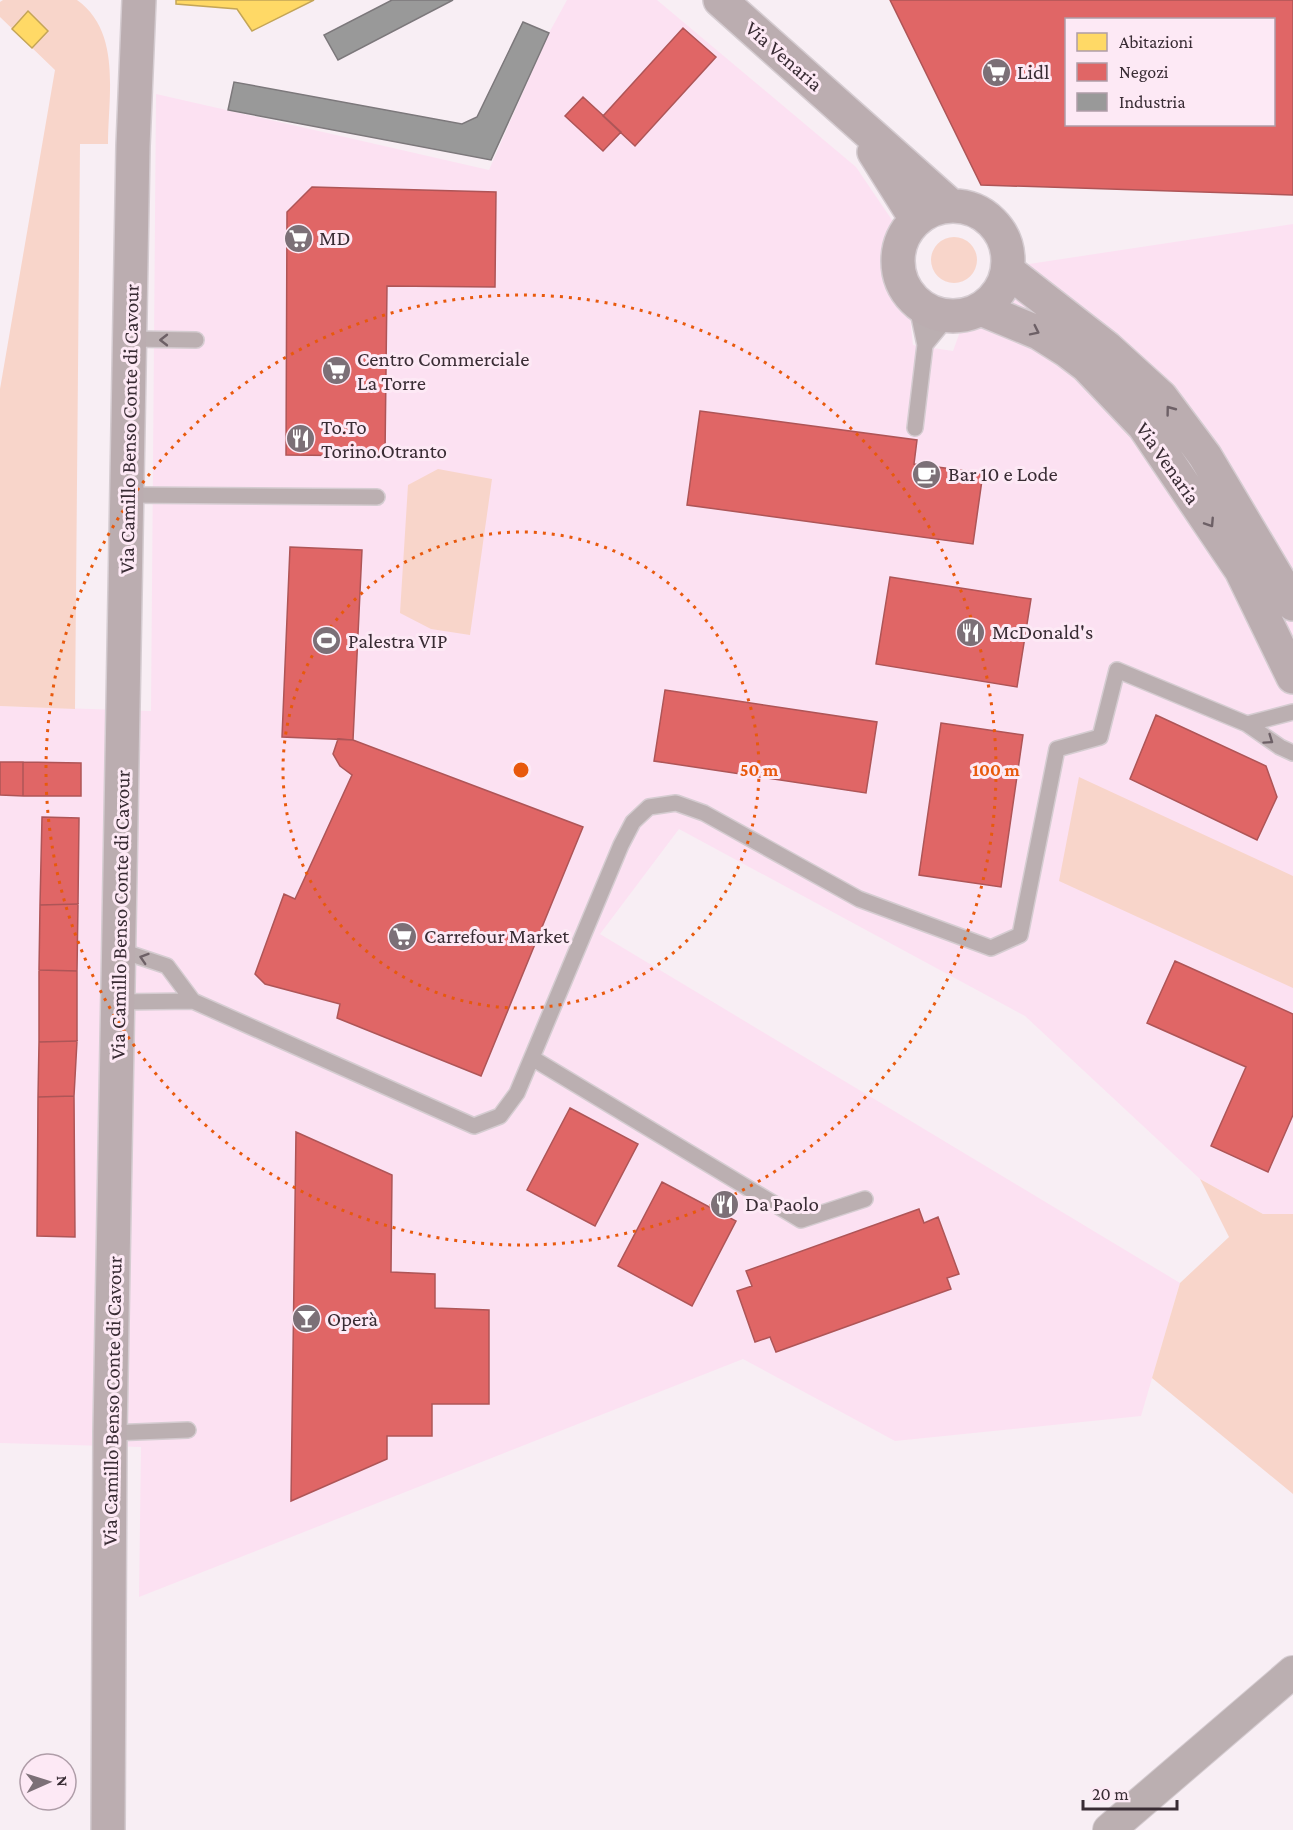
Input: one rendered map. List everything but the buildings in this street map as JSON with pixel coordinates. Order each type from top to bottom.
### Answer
[{"type":"street","name":"Via Venaria","points":[[720,0],[950,205]]},
{"type":"street","name":"Via Camillo Benso Conte di Cavour","points":[[108,1830],[110,1433],[137,1]]},
{"type":"street","name":"Via Venaria","points":[[848,112],[916,219]]},
{"type":"street","points":[[950,205],[974,210],[995,224],[1004,238],[1008,254],[1008,271],[998,293],[981,309],[965,315],[949,316],[931,312],[916,302],[904,287],[898,260],[904,234],[916,219],[932,209],[950,205]]},
{"type":"street","name":"Via Venaria","points":[[1008,271],[1107,348],[1161,397],[1205,456],[1284,614],[1293,677]]},
{"type":"street","name":"Via Venaria","points":[[981,309],[1039,333],[1087,366],[1112,391],[1144,426],[1241,570],[1284,614]]},
{"type":"street","points":[[1109,1830],[1293,1672]]},
{"type":"lane","points":[[915,428],[925,345],[916,302]]},
{"type":"lane","points":[[925,345],[949,316]]},
{"type":"lane","points":[[132,339],[196,340]]},
{"type":"lane","points":[[128,495],[377,497]]},
{"type":"lane","points":[[118,1002],[193,1001],[474,1126],[500,1116],[517,1093],[621,845],[633,822],[649,807],[676,803],[704,813],[859,899],[991,948],[1020,935],[1057,749],[1100,736],[1117,670],[1246,724],[1293,753]]},
{"type":"lane","points":[[1246,724],[1293,712]]},
{"type":"lane","points":[[119,950],[167,966],[193,1001]]},
{"type":"lane","points":[[532,1058],[801,1220],[865,1199]]},
{"type":"lane","points":[[110,1433],[188,1430]]},
{"type":"shaded area","points":[[3,0],[77,0],[91,13],[101,29],[107,47],[109,66],[108,144],[80,144],[75,709],[0,706],[0,389],[55,70],[0,17],[0,2]]},
{"type":"shaded area","points":[[567,0],[657,0],[856,167],[894,223],[893,271],[910,317],[913,345],[953,351],[961,329],[975,322],[1029,264],[1293,224],[1293,1214],[1263,1214],[1200,1179],[1025,1016],[679,829],[600,934],[1180,1283],[1141,1416],[895,1441],[743,1359],[139,1597],[141,1447],[0,1443],[0,706],[151,711],[156,94],[489,170],[549,33]]},
{"type":"shaded area","points":[[954,237],[970,244],[977,260],[970,276],[954,283],[938,276],[931,260],[938,244]]},
{"type":"shaded area","points":[[438,469],[492,479],[470,635],[431,629],[400,613],[408,485]]},
{"type":"shaded area","points":[[1079,777],[1293,876],[1293,988],[1059,881]]},
{"type":"shaded area","points":[[1200,1179],[1263,1214],[1293,1214],[1293,1494],[1152,1378],[1180,1283],[1229,1237]]},
{"type":"place","name":"Lidl","points":[[996,72]]},
{"type":"place","name":"MD","points":[[298,238]]},
{"type":"place","name":"Centro Commerciale La Torre","points":[[336,371]]},
{"type":"place","name":"To.To Torino.Otranto","points":[[300,439]]},
{"type":"place","name":"Bar 10 e Lode","points":[[927,474]]},
{"type":"place","name":"McDonald's","points":[[971,632]]},
{"type":"place","name":"Palestra VIP","points":[[327,641]]},
{"type":"place","name":"Carrefour Market","points":[[403,936]]},
{"type":"place","name":"Da Paolo","points":[[724,1204]]},
{"type":"place","name":"Operà","points":[[306,1319]]}]
